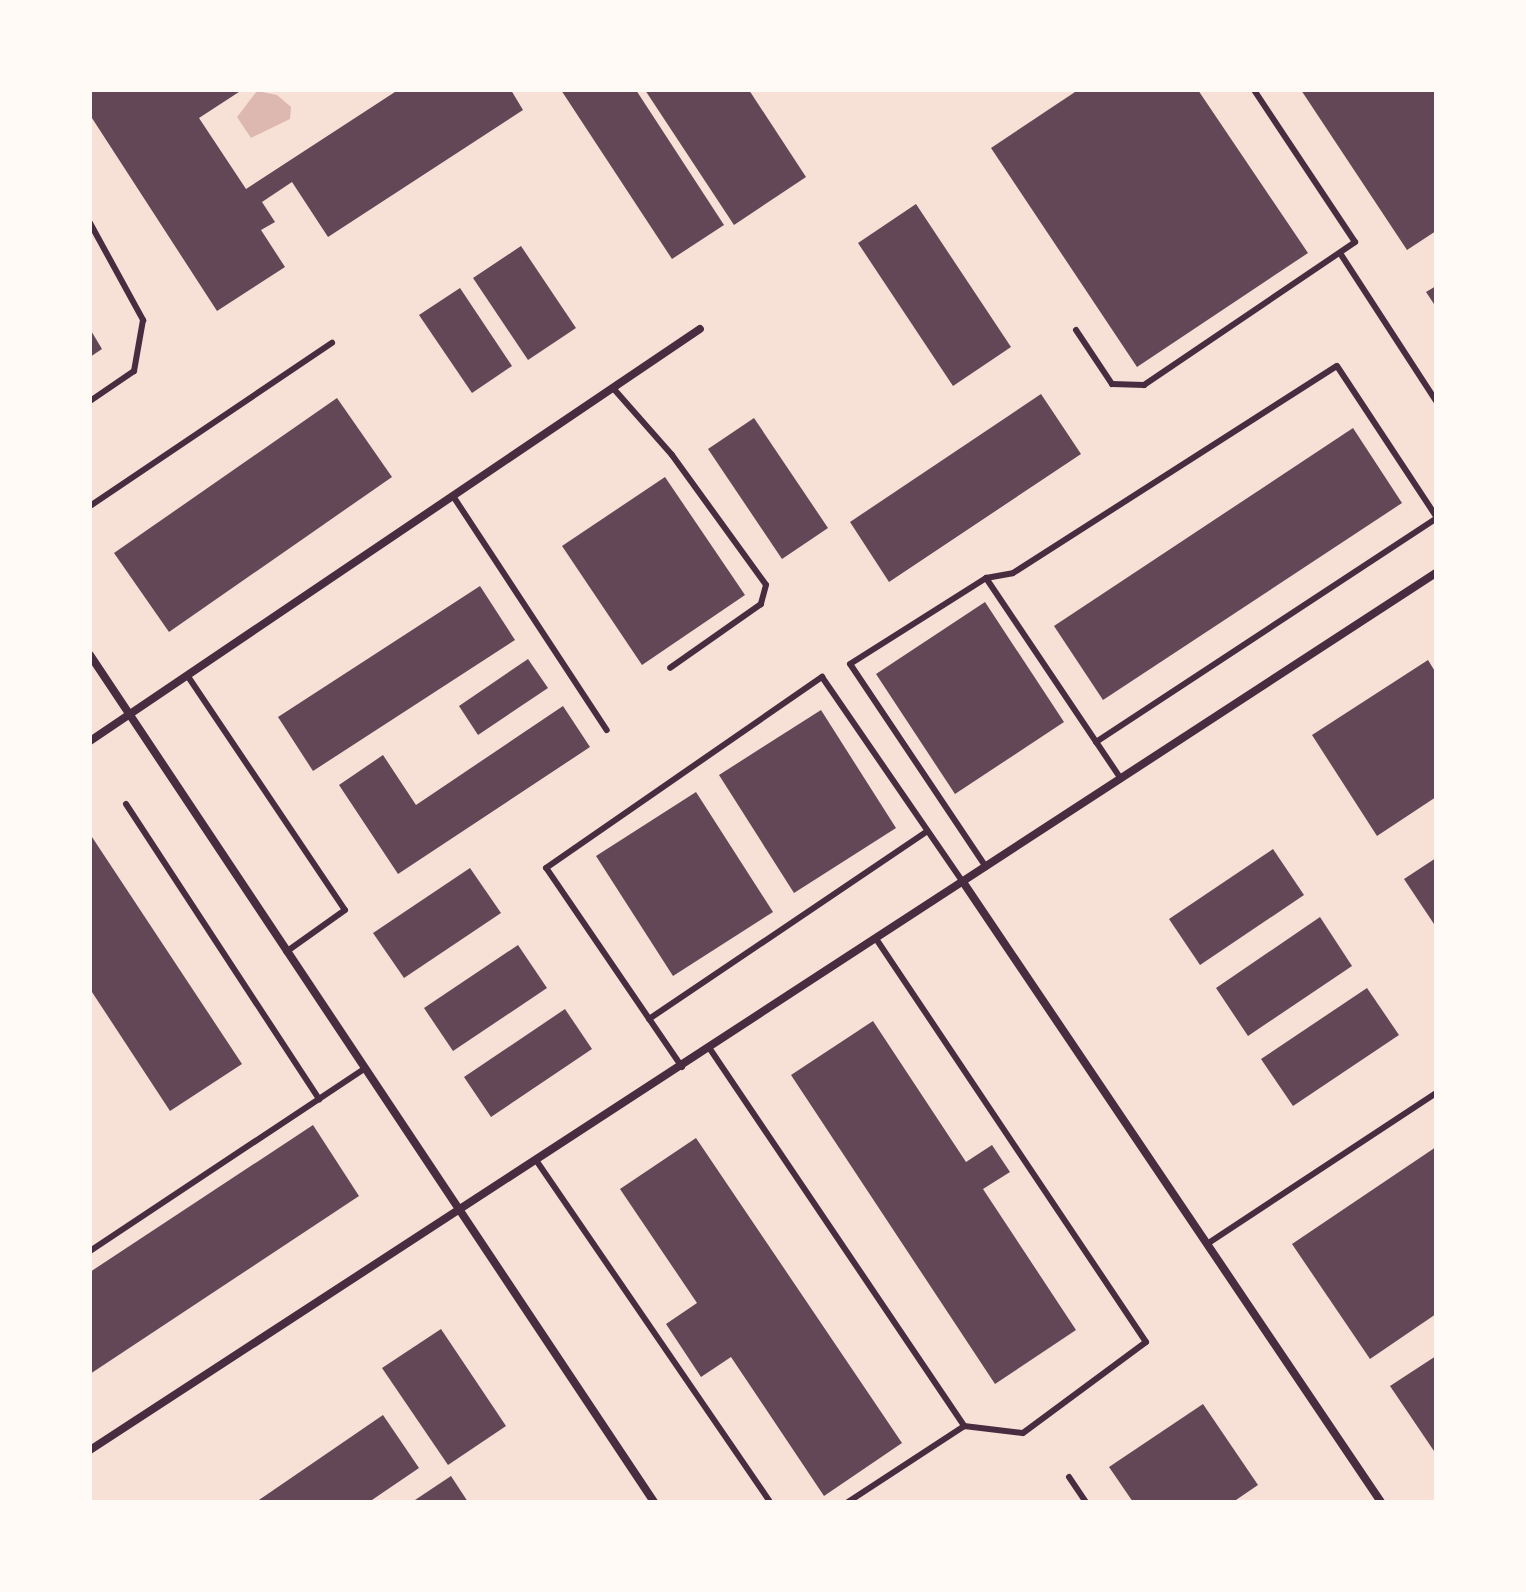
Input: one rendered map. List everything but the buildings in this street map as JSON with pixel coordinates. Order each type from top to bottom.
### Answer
[{"type":"street","points":[[90,741],[700,329]]},
{"type":"street","points":[[90,1450],[460,1215],[1436,573]]},
{"type":"street","points":[[90,655],[460,1215],[654,1502]]},
{"type":"street","points":[[963,882],[1381,1502]]},
{"type":"lane","points":[[1076,330],[1112,384],[1144,385],[1355,242],[1254,90]]},
{"type":"lane","points":[[90,223],[143,320],[134,371],[90,401]]},
{"type":"lane","points":[[1340,253],[1436,401]]},
{"type":"lane","points":[[90,506],[332,343]]},
{"type":"lane","points":[[986,867],[850,664],[986,578],[1013,573],[1337,366],[1436,517],[1096,742]]},
{"type":"lane","points":[[613,388],[672,455],[766,585],[761,604],[670,668]]},
{"type":"lane","points":[[453,496],[607,730]]},
{"type":"lane","points":[[986,578],[1121,779]]},
{"type":"lane","points":[[187,675],[345,910],[286,952]]},
{"type":"lane","points":[[682,1067],[546,868],[822,677],[963,882]]},
{"type":"lane","points":[[126,804],[319,1099]]},
{"type":"lane","points":[[649,1019],[928,831]]},
{"type":"lane","points":[[848,1502],[964,1426],[1023,1433],[1146,1342],[876,939]]},
{"type":"lane","points":[[710,1049],[964,1426]]},
{"type":"lane","points":[[90,1251],[364,1069]]},
{"type":"lane","points":[[1207,1244],[1436,1093]]},
{"type":"lane","points":[[538,1163],[770,1502]]},
{"type":"lane","points":[[1069,1477],[1086,1502]]},
{"type":"shaded area","points":[[257,91],[277,95],[291,107],[290,119],[251,138],[237,117]]}]
